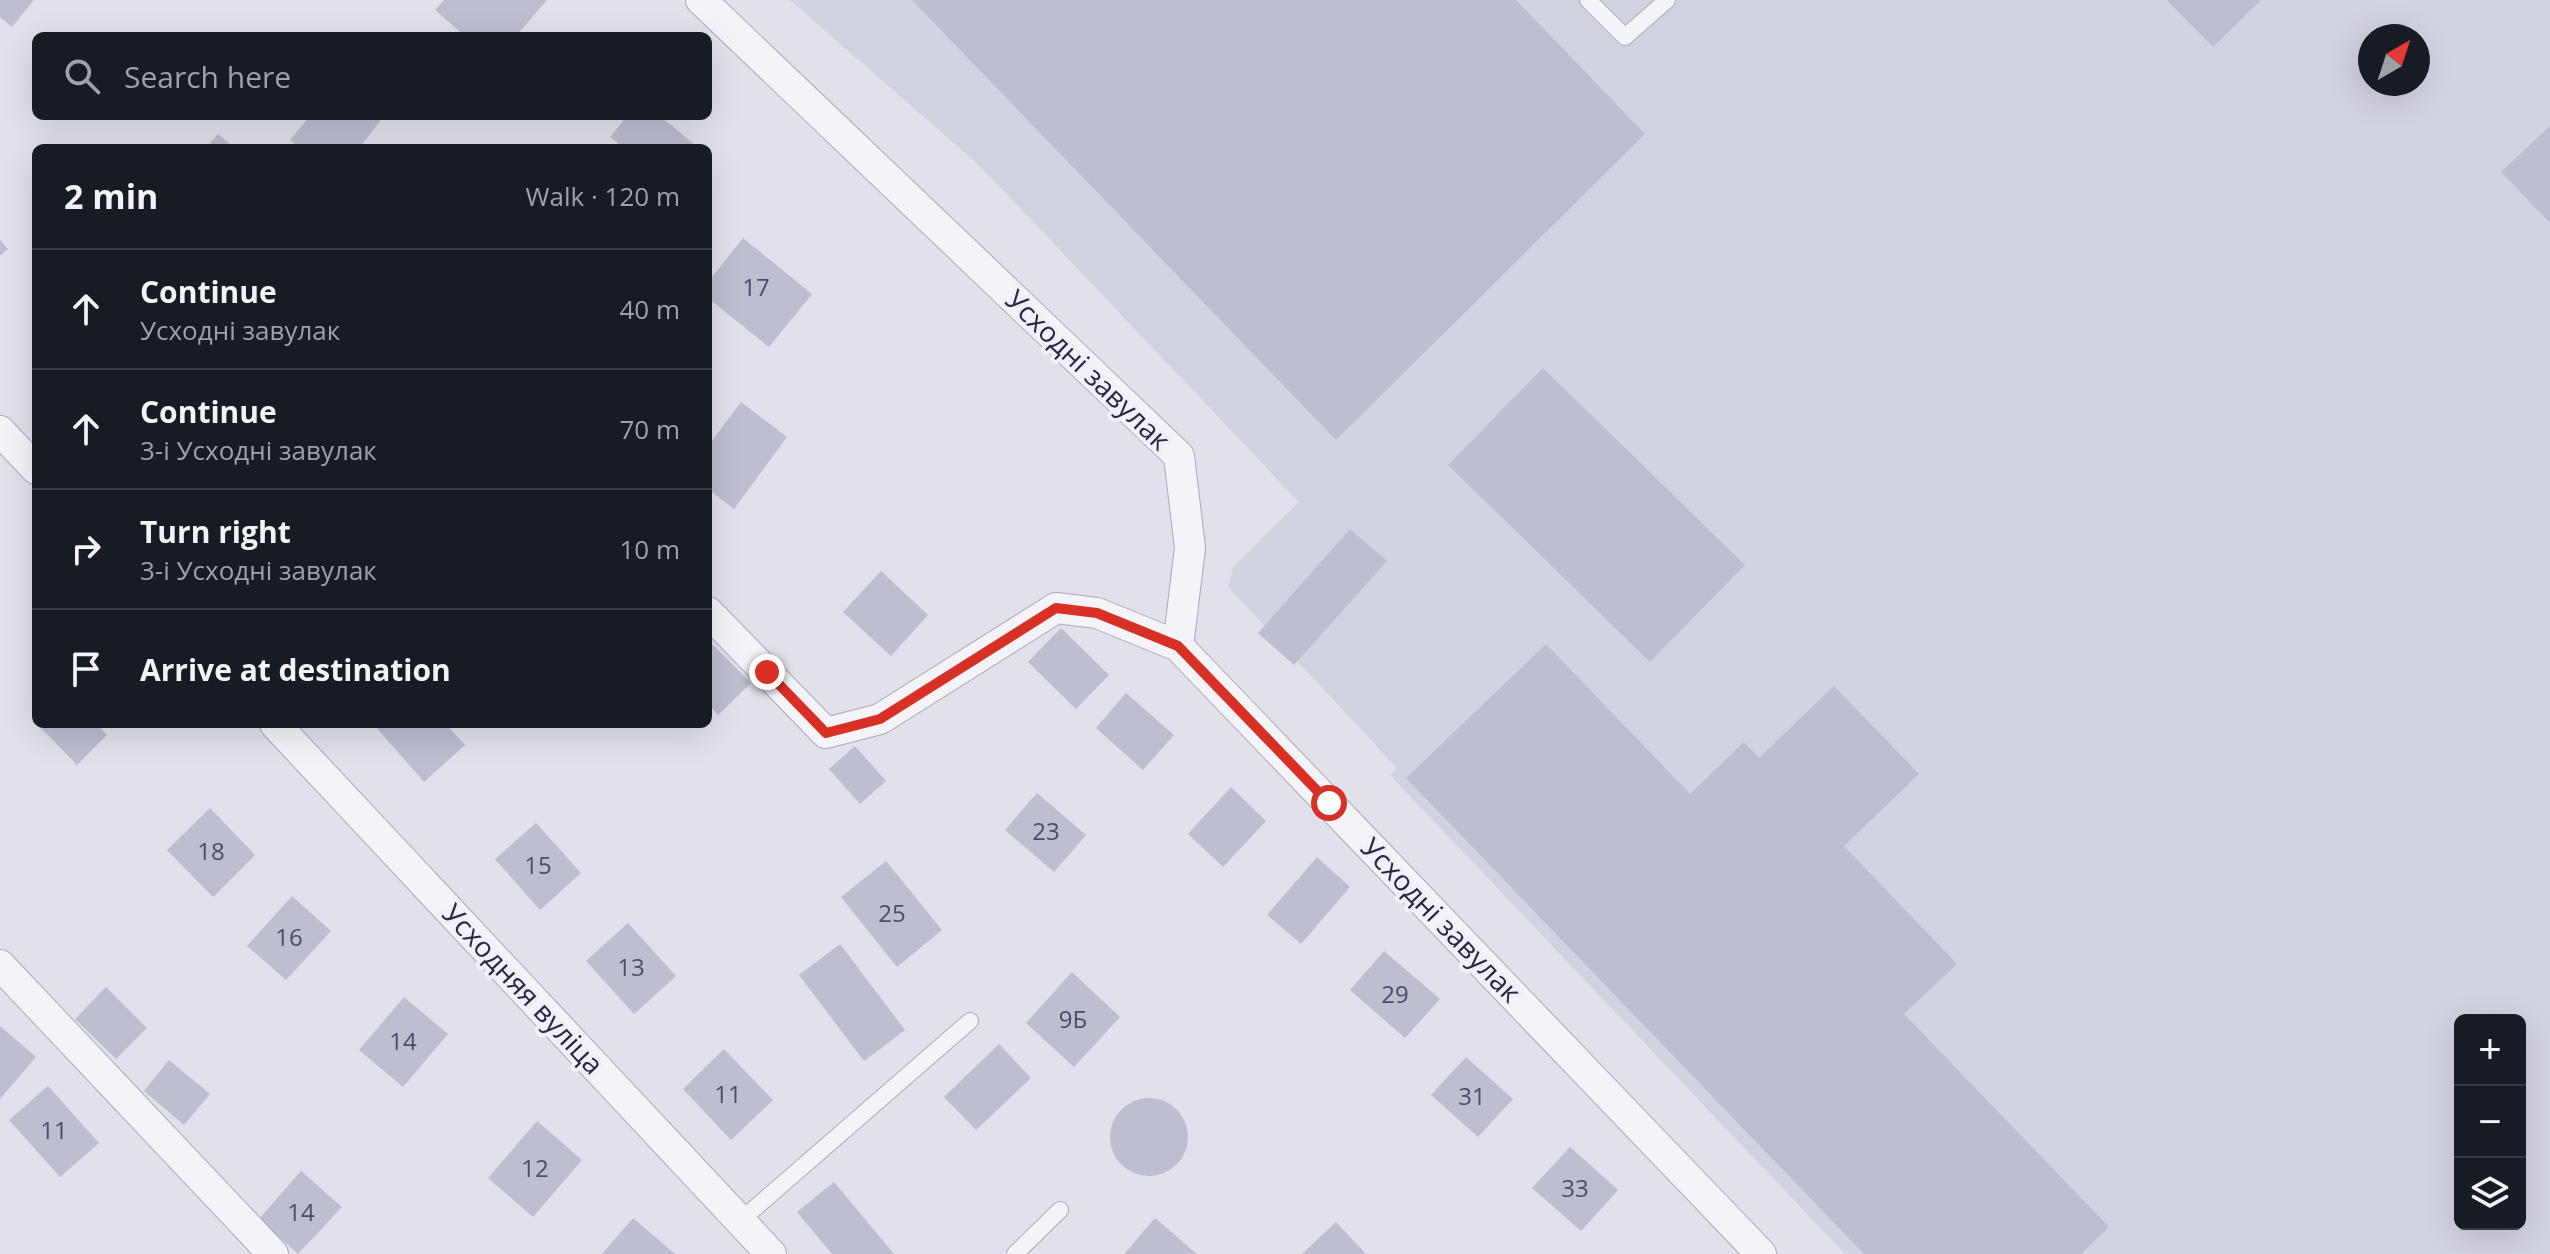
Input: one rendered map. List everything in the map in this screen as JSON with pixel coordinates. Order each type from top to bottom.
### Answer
[{"type":"street","name":"Усходні завулак","points":[[701,0],[1179,456],[1190,548],[1178,646],[1761,1254]]},
{"type":"street","points":[[0,431],[32,465]]},
{"type":"street","points":[[712,616],[826,733],[880,719],[1056,608],[1097,613],[1178,646]]},
{"type":"street","name":"Усходняя вуліца","points":[[279,728],[771,1254]]},
{"type":"street","points":[[0,965],[273,1254]]},
{"type":"lane","points":[[1588,0],[1625,37],[1667,0]]},
{"type":"lane","points":[[740,1221],[970,1021]]},
{"type":"lane","points":[[1015,1254],[1060,1210]]},
{"type":"shaded area","points":[[790,0],[2550,0],[2550,1254],[1845,1254],[1390,775],[1397,768],[1228,587],[1233,567],[1299,502],[980,166]]},
{"type":"building","points":[[0,0],[34,0],[12,27],[0,17]]},
{"type":"building","points":[[444,0],[547,0],[519,32],[460,32],[435,10]]},
{"type":"building","points":[[912,0],[1516,0],[1645,134],[1336,440]]},
{"type":"building","points":[[2167,0],[2261,0],[2213,47]]},
{"type":"building","points":[[307,120],[381,120],[362,144],[295,144],[290,140]]},
{"type":"building","points":[[624,120],[665,120],[694,144],[619,144],[610,137]]},
{"type":"building","points":[[2550,126],[2550,223],[2501,172]]},
{"type":"building","points":[[218,134],[230,144],[209,144]]},
{"type":"building","points":[[743,238],[812,294],[769,347],[712,301],[712,277]]},
{"type":"building","points":[[0,240],[8,249],[0,256]]},
{"type":"building","points":[[1543,368],[1745,565],[1650,662],[1448,465]]},
{"type":"building","points":[[741,402],[787,437],[734,509],[712,492],[712,441]]},
{"type":"building","points":[[1350,529],[1387,561],[1294,665],[1258,633]]},
{"type":"building","points":[[881,571],[928,615],[891,656],[843,612]]},
{"type":"building","points":[[1061,628],[1109,675],[1076,709],[1028,662]]},
{"type":"building","points":[[712,644],[751,683],[718,715],[712,708]]},
{"type":"building","points":[[1546,644],[1690,794],[1744,742],[1759,758],[1834,686],[1919,774],[1844,846],[1957,964],[1904,1014],[2109,1227],[2081,1254],[1864,1254],[1406,778]]},
{"type":"building","points":[[1126,693],[1174,735],[1143,770],[1096,728]]},
{"type":"building","points":[[41,728],[101,728],[107,735],[77,765]]},
{"type":"building","points":[[377,728],[450,728],[465,745],[424,782]]},
{"type":"building","points":[[855,746],[886,781],[860,804],[829,769]]},
{"type":"building","points":[[1231,787],[1266,821],[1223,867],[1188,834]]},
{"type":"building","points":[[1037,793],[1086,835],[1054,872],[1005,830]]},
{"type":"building","points":[[210,808],[255,855],[213,897],[167,850]]},
{"type":"building","points":[[536,823],[581,873],[540,910],[495,859]]},
{"type":"building","points":[[1317,857],[1350,887],[1301,944],[1267,915]]},
{"type":"building","points":[[886,861],[942,930],[897,967],[841,897]]},
{"type":"building","points":[[292,896],[331,931],[286,980],[247,946]]},
{"type":"building","points":[[628,923],[676,976],[634,1014],[586,961]]},
{"type":"building","points":[[840,944],[905,1030],[864,1061],[799,975]]},
{"type":"building","points":[[1384,951],[1440,999],[1405,1038],[1350,990]]},
{"type":"building","points":[[1072,972],[1120,1017],[1074,1067],[1026,1023]]},
{"type":"building","points":[[106,987],[147,1028],[116,1059],[75,1019]]},
{"type":"building","points":[[404,997],[448,1034],[403,1087],[359,1050]]},
{"type":"building","points":[[0,1026],[36,1057],[0,1099]]},
{"type":"building","points":[[999,1044],[1031,1078],[976,1130],[944,1097]]},
{"type":"building","points":[[724,1049],[773,1100],[731,1140],[683,1089]]},
{"type":"building","points":[[1466,1057],[1513,1099],[1478,1137],[1431,1095]]},
{"type":"building","points":[[169,1060],[210,1094],[184,1125],[144,1091]]},
{"type":"building","points":[[48,1086],[99,1143],[60,1177],[9,1120]]},
{"type":"building","points":[[1141,1098],[1157,1098],[1171,1104],[1182,1115],[1188,1137],[1182,1159],[1171,1170],[1157,1176],[1141,1176],[1127,1170],[1116,1159],[1110,1145],[1110,1129],[1116,1115],[1127,1104]]},
{"type":"building","points":[[537,1121],[582,1160],[533,1217],[488,1178]]},
{"type":"building","points":[[1570,1147],[1618,1190],[1581,1231],[1532,1188]]},
{"type":"building","points":[[301,1171],[342,1207],[298,1254],[259,1219]]},
{"type":"building","points":[[834,1182],[894,1254],[832,1254],[797,1212]]},
{"type":"building","points":[[633,1218],[675,1254],[602,1254]]},
{"type":"building","points":[[1155,1218],[1197,1254],[1124,1254]]},
{"type":"building","points":[[1336,1222],[1366,1254],[1302,1254]]},
{"type":"route","points":[[767,672],[826,733],[880,719],[1056,608],[1097,613],[1178,646],[1329,803]]}]
